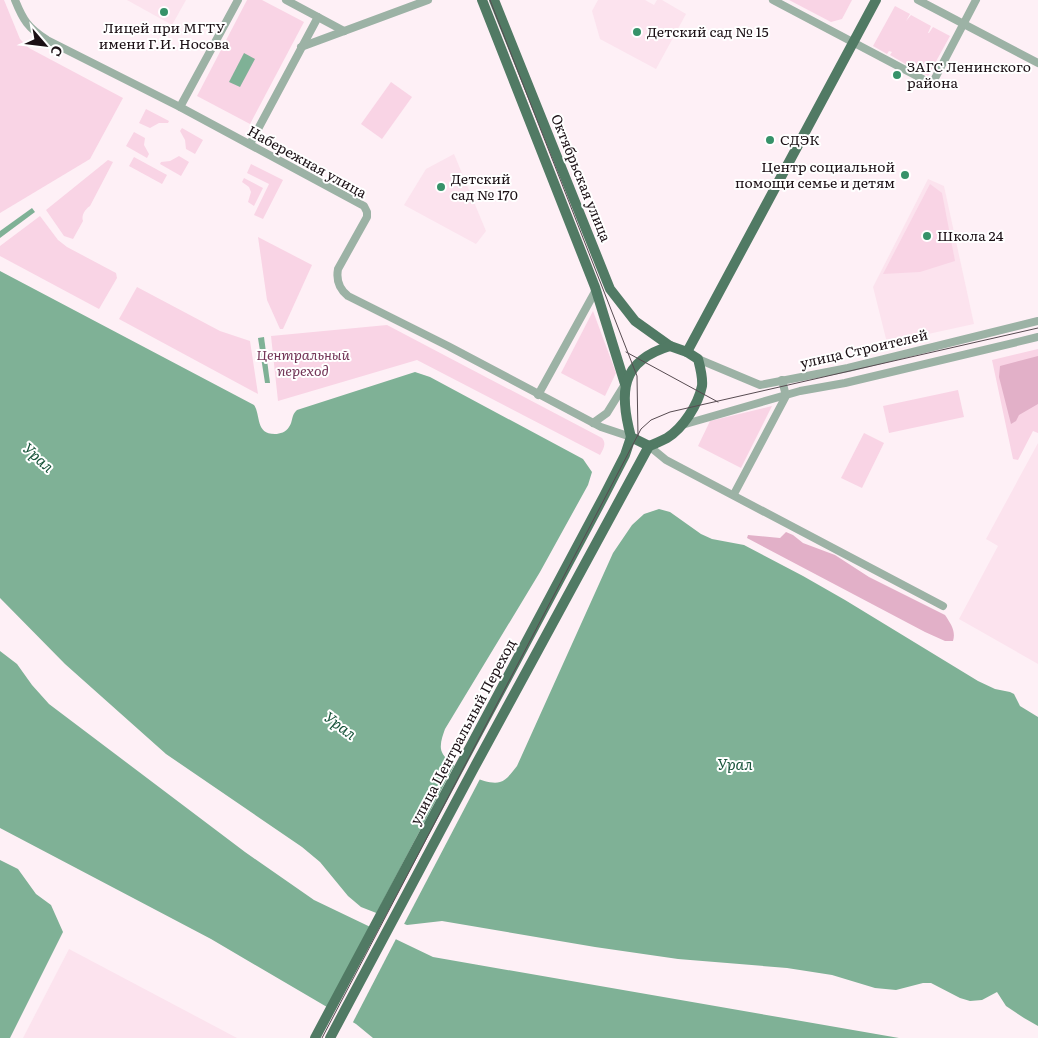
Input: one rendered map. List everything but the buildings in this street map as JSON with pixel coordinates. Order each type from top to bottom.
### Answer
[{"type":"main road","name":"Октябрьская улица","points":[[482,0],[596,290],[625,384]]},
{"type":"main road","name":"Октябрьская улица","points":[[494,0],[610,289],[635,321],[670,346]]},
{"type":"main road","points":[[687,352],[876,0]]},
{"type":"main road","points":[[670,346],[687,352],[698,359],[701,373],[702,386],[695,406],[682,424],[668,437],[649,446],[631,437],[624,414],[625,384],[632,370],[641,359],[655,350],[670,346]]},
{"type":"main road","name":"улица Центральный Переход","points":[[315,1038],[611,482],[625,455],[631,437]]},
{"type":"main road","name":"улица Центральный Переход","points":[[332,1035],[649,446]]},
{"type":"street","name":"Набережная улица","points":[[15,0],[23,20],[32,31],[46,40],[180,107],[360,203],[366,208],[367,217],[365,222],[338,269],[338,283],[344,294],[592,423],[631,437]]},
{"type":"street","points":[[180,107],[238,0]]},
{"type":"street","points":[[286,0],[344,31]]},
{"type":"street","points":[[301,47],[428,0]]},
{"type":"street","points":[[774,0],[932,84],[976,0]]},
{"type":"street","points":[[918,0],[1038,63]]},
{"type":"street","points":[[250,144],[318,17]]},
{"type":"street","points":[[538,395],[596,290]]},
{"type":"street","name":"улица Строителей","points":[[698,359],[760,385],[848,368],[1038,321]]},
{"type":"street","name":"улица Строителей","points":[[682,424],[786,396],[1038,337]]},
{"type":"street","points":[[734,494],[786,396],[782,380]]},
{"type":"street","points":[[592,423],[608,413],[625,384]]},
{"type":"street","points":[[649,446],[666,460],[734,494],[943,606]]},
{"type":"shaded area","name":"Лицей при МГТУ имени Г.И. Носова","points":[[127,0],[186,0],[172,25]]},
{"type":"shaded area","name":"Детский сад № 15","points":[[598,0],[645,0],[654,5],[657,0],[662,0],[686,14],[656,69],[600,39],[592,11]]},
{"type":"shaded area","name":"Детский сад № 170","points":[[454,154],[486,231],[476,244],[404,205],[426,169]]},
{"type":"shaded area","name":"Школа 24","points":[[928,179],[944,186],[974,324],[887,343],[873,287]]},
{"type":"shaded area","points":[[1038,356],[1038,404],[1019,415],[1016,421],[1011,424],[999,377],[1000,366]]},
{"type":"shaded area","points":[[1038,443],[1038,664],[959,619],[998,546],[986,539]]},
{"type":"shaded area","points":[[786,532],[803,543],[835,555],[869,577],[945,615],[953,631],[953,641],[945,641],[925,632],[747,538],[748,535],[780,538]]},
{"type":"shaded area","points":[[69,949],[237,1038],[23,1038]]},
{"type":"green space","points":[[0,0],[4,0],[20,39],[29,48],[123,98],[90,159],[0,213]]},
{"type":"green space","points":[[247,0],[262,0],[304,22],[250,124],[197,96]]},
{"type":"green space","points":[[789,0],[852,0],[842,19],[831,22]]},
{"type":"green space","points":[[895,6],[910,14],[906,21],[911,15],[931,26],[928,33],[933,27],[950,36],[928,76],[912,67],[913,64],[911,63],[909,66],[890,55],[892,52],[889,51],[887,54],[873,46]]},
{"type":"green space","points":[[391,82],[412,97],[382,139],[361,124]]},
{"type":"green space","points":[[146,109],[169,121],[168,123],[159,123],[150,128],[139,123]]},
{"type":"green space","points":[[182,128],[203,140],[195,154],[186,149],[185,140],[180,131]]},
{"type":"green space","points":[[134,132],[145,138],[144,145],[149,154],[147,158],[126,146]]},
{"type":"green space","points":[[179,156],[189,162],[181,176],[160,164],[161,162],[170,161]]},
{"type":"green space","points":[[134,157],[167,175],[162,184],[129,166]]},
{"type":"green space","points":[[108,160],[113,162],[90,206],[84,213],[83,221],[73,239],[64,236],[46,210]]},
{"type":"green space","points":[[251,164],[283,180],[263,219],[254,215],[269,184],[247,173]]},
{"type":"green space","points":[[244,178],[263,188],[254,206],[248,202],[251,192],[249,187],[242,182]]},
{"type":"green space","points":[[930,184],[942,193],[955,261],[920,272],[883,274]]},
{"type":"green space","points":[[40,216],[58,240],[67,247],[116,273],[117,278],[99,309],[0,256],[0,246]]},
{"type":"green space","points":[[258,237],[312,265],[283,329],[280,329],[267,300]]},
{"type":"green space","points":[[137,287],[220,331],[250,341],[258,394],[119,319]]},
{"type":"green space","points":[[593,311],[616,373],[605,396],[561,373]]},
{"type":"green space","name":"Центральный переход","points":[[387,325],[602,438],[604,444],[600,455],[417,360],[278,401],[271,336]]},
{"type":"green space","points":[[1038,349],[1038,433],[1033,431],[1018,460],[1013,459],[992,360]]},
{"type":"green space","points":[[958,390],[964,417],[889,433],[883,406]]},
{"type":"green space","points":[[772,406],[741,468],[698,446],[710,421]]},
{"type":"green space","points":[[864,433],[884,443],[862,488],[841,478]]},
{"type":"water","points":[[244,53],[255,59],[240,87],[229,82]]},
{"type":"water","points":[[32,208],[35,212],[0,238],[0,231]]},
{"type":"water","name":"Урал","points":[[0,271],[254,405],[261,427],[269,433],[279,434],[286,430],[297,410],[415,372],[430,377],[583,459],[592,472],[588,485],[540,572],[443,734],[441,749],[443,755],[457,767],[475,778],[493,783],[500,782],[507,778],[517,766],[613,553],[632,525],[644,514],[659,509],[670,512],[701,534],[712,539],[744,545],[845,600],[978,681],[995,689],[1014,694],[1020,706],[1038,717],[1038,1026],[1006,1006],[997,992],[982,1000],[970,1001],[931,983],[923,983],[896,990],[875,988],[832,975],[787,968],[678,959],[442,921],[407,925],[361,907],[348,896],[320,862],[302,847],[166,754],[65,664],[0,598]]},
{"type":"water","points":[[264,337],[270,383],[265,383],[258,338]]},
{"type":"water","points":[[0,651],[17,664],[49,704],[245,852],[314,900],[433,957],[899,1038],[373,1038],[356,1024],[211,939],[0,828]]},
{"type":"water","points":[[0,860],[18,869],[36,894],[51,905],[63,932],[10,1038],[0,1038]]},
{"type":"pier","points":[[455,764],[481,777],[403,926],[375,916]]},
{"type":"pier","points":[[371,924],[397,937],[352,1024],[326,1009]]},
{"type":"tram line","points":[[490,0],[637,376],[638,436]]},
{"type":"tram line","points":[[322,1038],[641,429],[651,420],[670,412],[1038,328]]},
{"type":"tram line","points":[[626,352],[718,402]]},
{"type":"place","name":"Лицей при МГТУ имени Г.И. Носова","points":[[164,12]]},
{"type":"place","name":"Детский сад № 15","points":[[637,32]]},
{"type":"place","name":"ЗАГС Ленинского района","points":[[897,75]]},
{"type":"place","name":"СДЭК","points":[[770,140]]},
{"type":"place","name":"Центр социальной помощи семье и детям","points":[[905,175]]},
{"type":"place","name":"Детский сад № 170","points":[[441,187]]},
{"type":"place","name":"Школа 24","points":[[927,236]]}]
